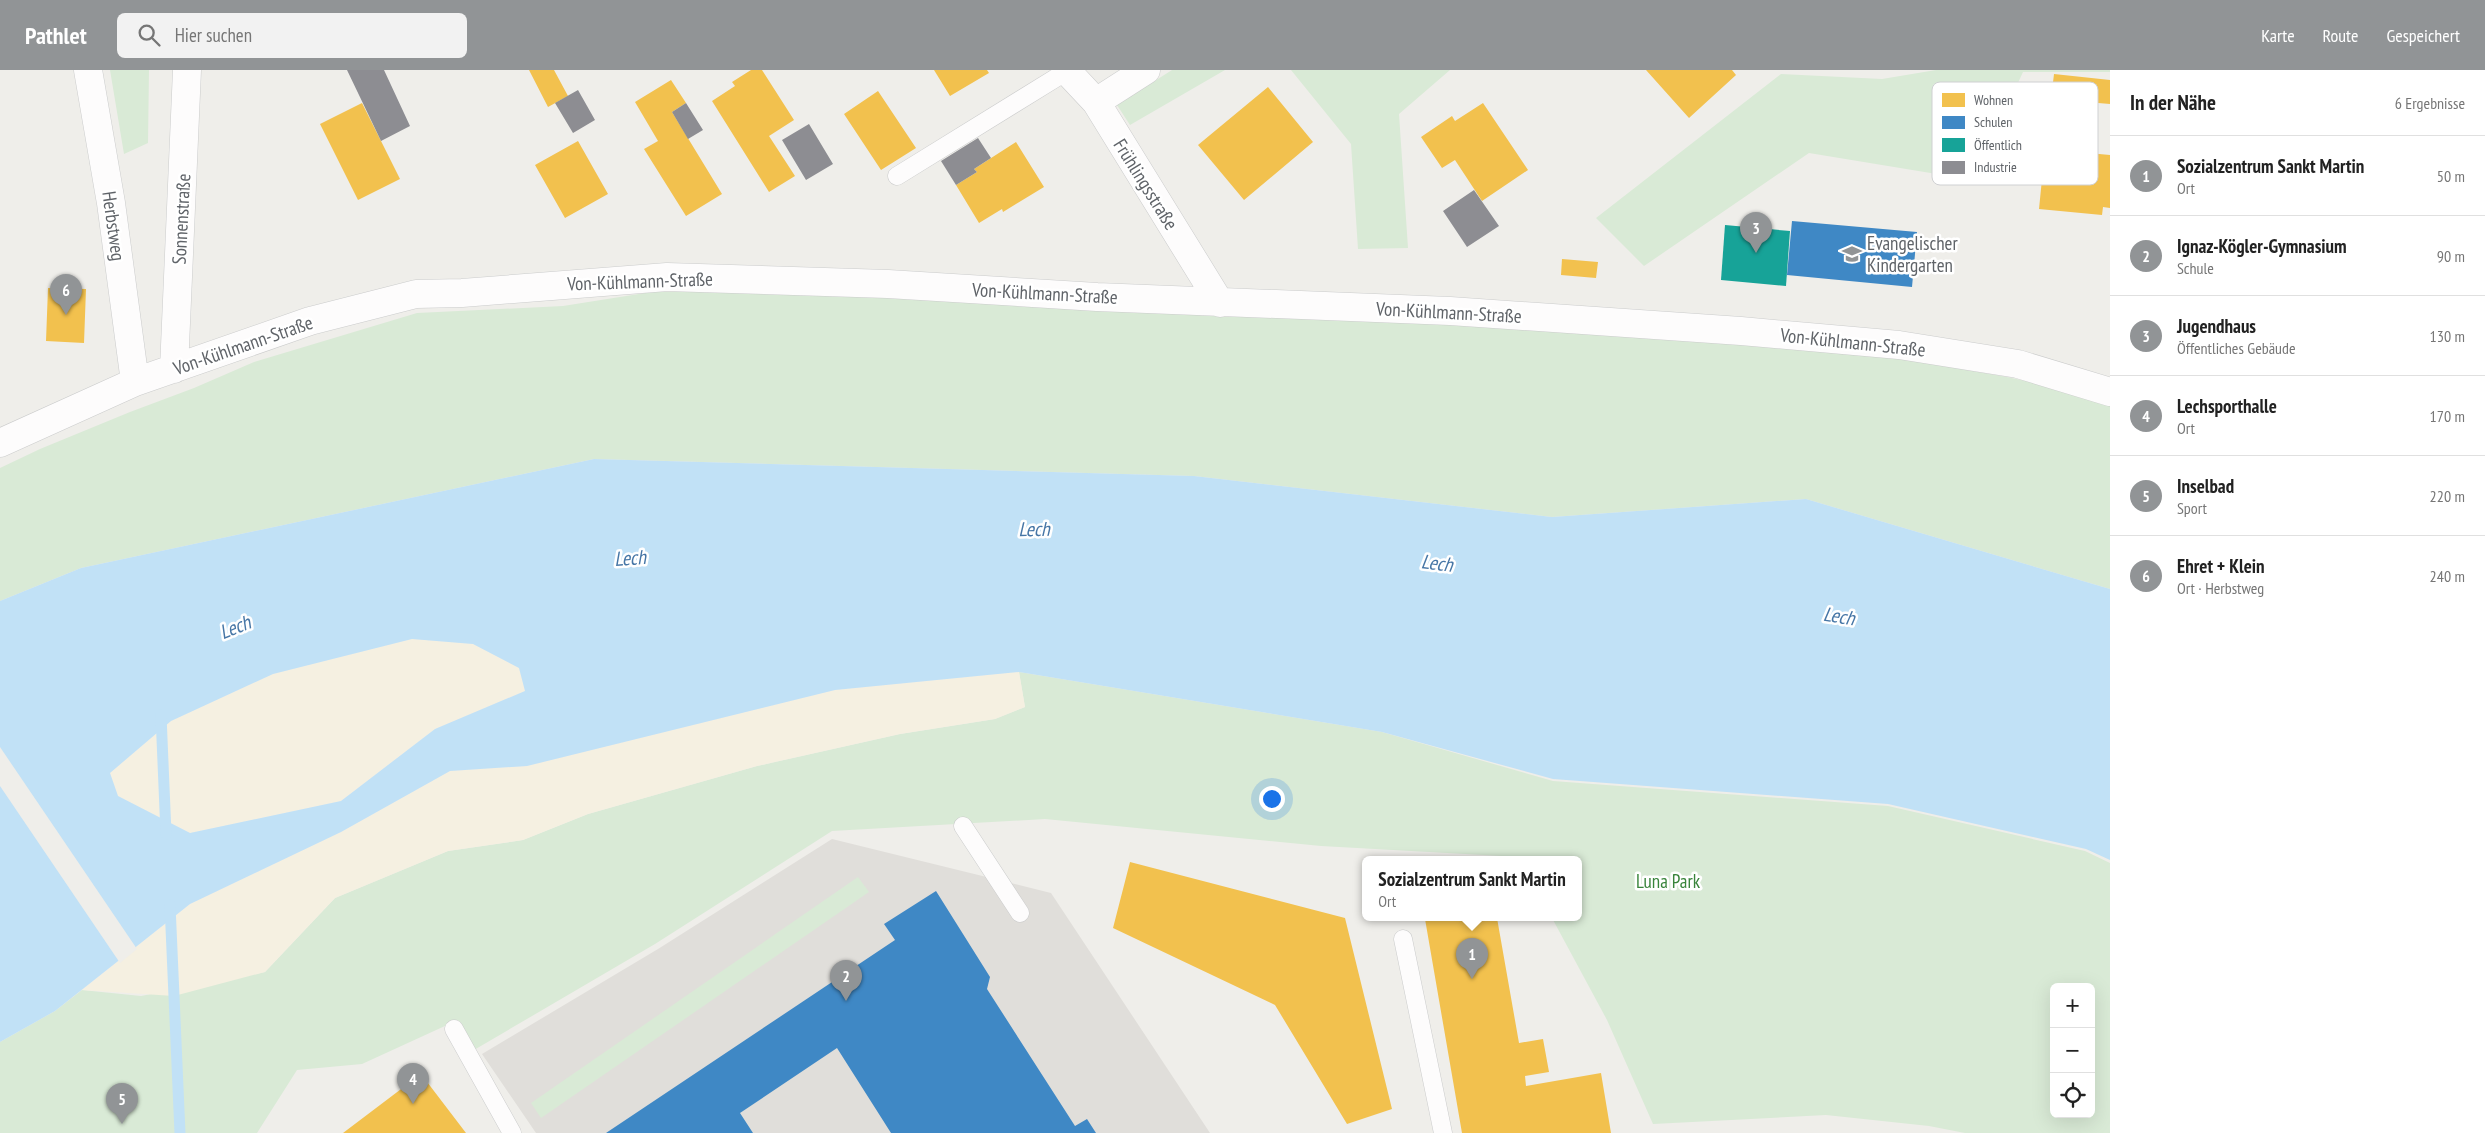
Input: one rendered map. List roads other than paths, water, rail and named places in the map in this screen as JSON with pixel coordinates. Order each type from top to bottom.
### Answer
[{"type":"street","name":"Herbstweg","points":[[88,70],[111,203],[135,382]]},
{"type":"street","name":"Sonnenstraße","points":[[174,369],[187,70]]},
{"type":"street","name":"Frühlingsstraße","points":[[1067,70],[1096,102],[1220,303]]},
{"type":"street","points":[[1096,102],[1146,70]]},
{"type":"street","name":"Von-Kühlmann-Straße","points":[[0,443],[135,382],[310,321],[416,294],[462,293],[667,277],[888,284],[1220,303],[1450,311],[1724,329],[1899,345],[2018,364],[2110,392]]},
{"type":"lane","points":[[897,176],[1067,70]]},
{"type":"lane","points":[[963,826],[1020,913]]},
{"type":"lane","points":[[1403,939],[1443,1133]]},
{"type":"lane","points":[[454,1029],[512,1133]]},
{"type":"water","name":"Lech","points":[[594,459],[1194,476],[1552,517],[1806,499],[2110,589],[2110,860],[2086,849],[1888,804],[1553,779],[1382,732],[1019,672],[835,690],[527,766],[450,771],[341,832],[190,904],[55,1011],[0,1042],[0,601],[81,568]],"holes":[[[412,639],[473,644],[519,668],[525,691],[435,729],[341,801],[190,833],[118,796],[110,773],[171,721],[273,674]]]},
{"type":"waterway","points":[[161,715],[166,834]]},
{"type":"waterway","points":[[170,905],[180,1133]]},
{"type":"place","name":"Jugendhaus","points":[[1756,253]]},
{"type":"place","name":"Evangelischer Kindergarten","points":[[1852,254]]},
{"type":"place","name":"Ehret + Klein","points":[[66,315]]},
{"type":"place","name":"Sozialzentrum Sankt Martin","points":[[1472,979]]},
{"type":"place","name":"Ignaz-Kögler-Gymnasium","points":[[846,1001]]},
{"type":"place","name":"Lechsporthalle","points":[[413,1104]]},
{"type":"place","name":"Inselbad","points":[[122,1124]]},
{"type":"park label","name":"Luna Park","points":[[1668,881]]}]
